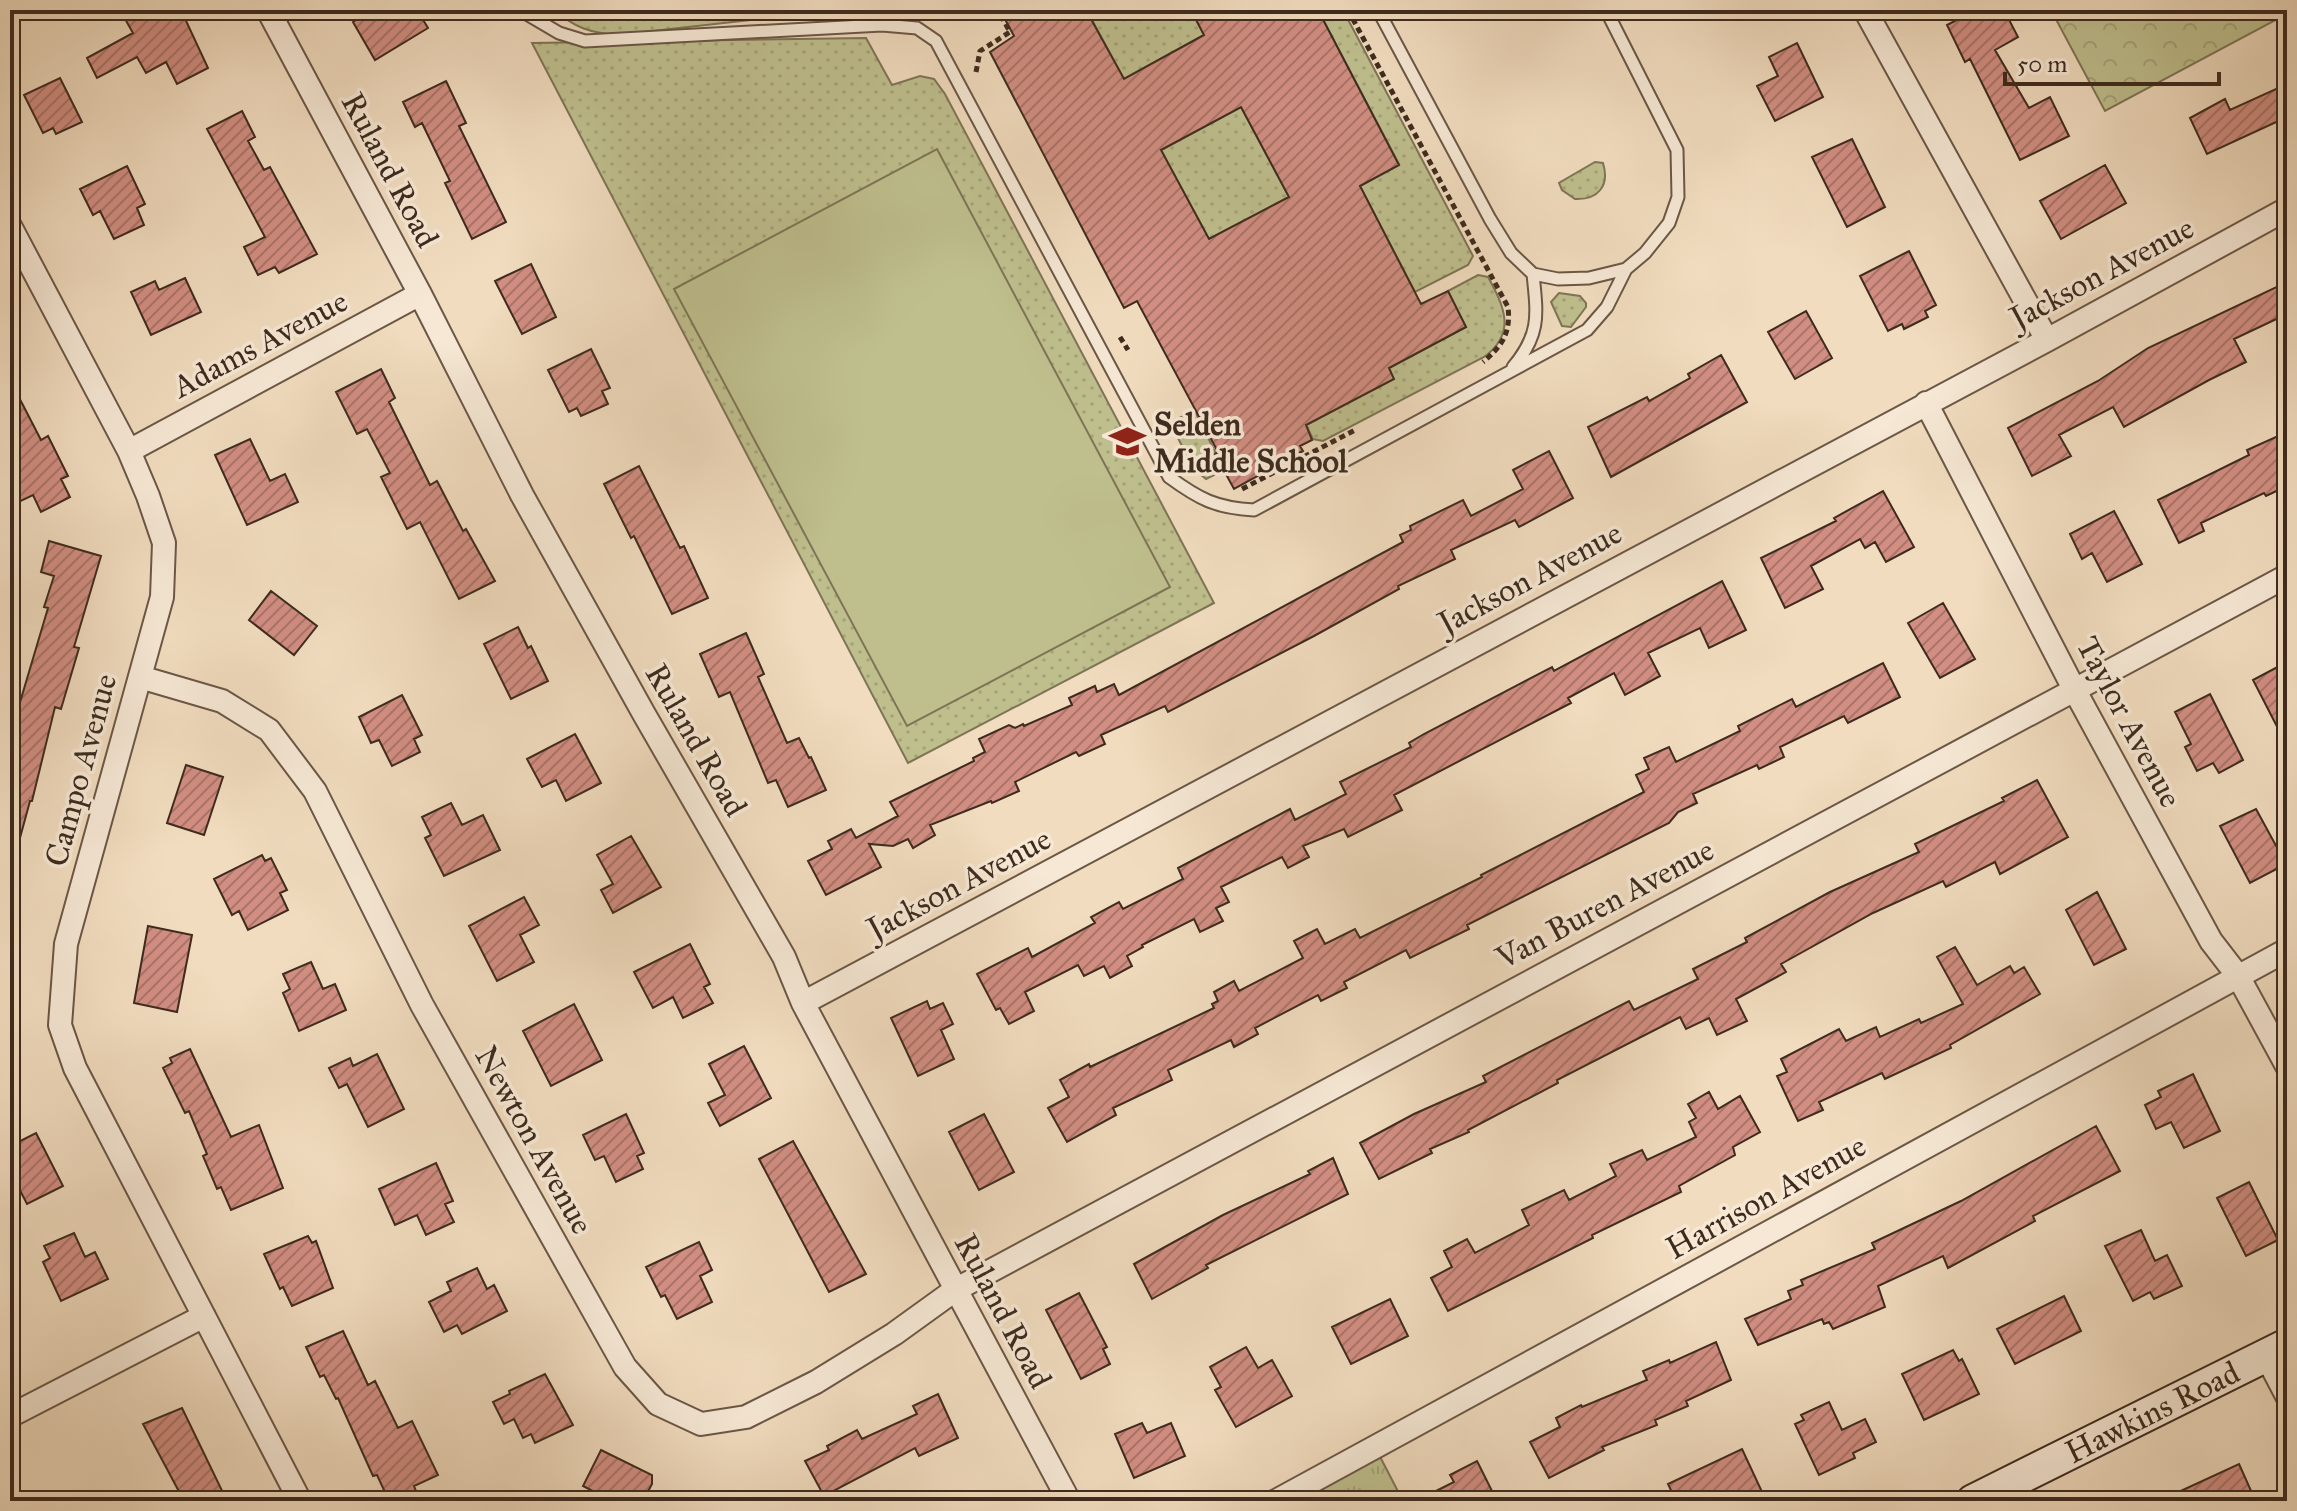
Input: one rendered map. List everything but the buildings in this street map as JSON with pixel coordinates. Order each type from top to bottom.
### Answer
[{"type":"street","name":"Ruland Road","points":[[268,10],[420,294],[522,495],[784,957],[803,1003],[1069,1501]]},
{"type":"street","points":[[1865,10],[2047,340]]},
{"type":"street","name":"Jackson Avenue","points":[[803,1003],[2287,209]]},
{"type":"street","name":"Campo Avenue","points":[[10,226],[129,451],[164,543],[162,597],[66,944],[60,1025],[75,1068],[300,1501]]},
{"type":"street","name":"Adams Avenue","points":[[129,451],[420,294]]},
{"type":"street","name":"Taylor Avenue","points":[[1926,403],[2074,689],[2211,941],[2238,976],[2287,1066]]},
{"type":"street","name":"Van Buren Avenue","points":[[955,1290],[2287,576]]},
{"type":"street","name":"Newton Avenue","points":[[140,677],[222,701],[269,730],[315,791],[429,1019],[625,1367],[658,1404],[701,1424],[746,1417],[816,1382],[894,1334],[955,1290]]},
{"type":"street","name":"Harrison Avenue","points":[[1276,1501],[2287,950]]},
{"type":"street","points":[[10,1416],[204,1316]]},
{"type":"street","points":[[2277,1350],[2287,1396]]},
{"type":"street","name":"Hawkins Road","points":[[1973,1501],[2277,1350]]},
{"type":"lane","points":[[520,10],[559,33],[585,41],[882,25],[917,28],[936,41],[1169,477],[1198,498],[1226,509],[1254,510],[1587,330],[1607,307],[1626,269],[1645,253],[1669,223],[1678,197],[1677,150],[1606,10]]},
{"type":"lane","points":[[1378,10],[1511,253],[1533,274],[1558,279],[1589,278],[1626,269]]},
{"type":"lane","points":[[1506,375],[1527,351],[1538,319],[1533,274]]},
{"type":"path","points":[[982,83],[975,70],[980,51],[1010,32],[998,10]]},
{"type":"path","points":[[1348,10],[1508,307],[1510,323],[1503,345],[1470,368]]},
{"type":"path","points":[[1112,325],[1128,350]]},
{"type":"path","points":[[1231,490],[1241,490],[1362,426]]},
{"type":"green space","points":[[555,10],[839,10],[617,35],[584,28]]},
{"type":"green space","points":[[1110,10],[1191,10],[1204,35],[1124,79],[1092,20]]},
{"type":"green space","points":[[1318,10],[1343,10],[1473,256],[1468,265],[1415,292],[1360,186],[1399,164]]},
{"type":"green space","points":[[2051,10],[2287,10],[2287,14],[2105,111]]},
{"type":"green space","points":[[866,38],[892,85],[920,76],[934,79],[945,94],[1214,603],[908,763],[532,43]]},
{"type":"green space","points":[[1241,107],[1289,197],[1209,239],[1161,150]]},
{"type":"green space","points":[[937,149],[1170,587],[907,726],[674,289]]},
{"type":"green space","points":[[1595,162],[1603,163],[1605,171],[1603,185],[1596,194],[1575,199],[1562,190],[1559,183]]},
{"type":"green space","points":[[1478,275],[1488,277],[1502,309],[1504,329],[1494,348],[1484,357],[1323,441],[1313,439],[1306,425],[1393,379],[1389,368],[1466,327],[1448,291]]},
{"type":"green space","points":[[1559,293],[1580,296],[1586,303],[1571,327],[1562,326],[1551,302]]},
{"type":"green space","points":[[1195,411],[1224,470],[1206,479],[1193,468],[1170,422]]},
{"type":"green space","points":[[1375,1447],[1403,1501],[1276,1501]]},
{"type":"place","name":"Selden Middle School","points":[[1128,442]]}]
